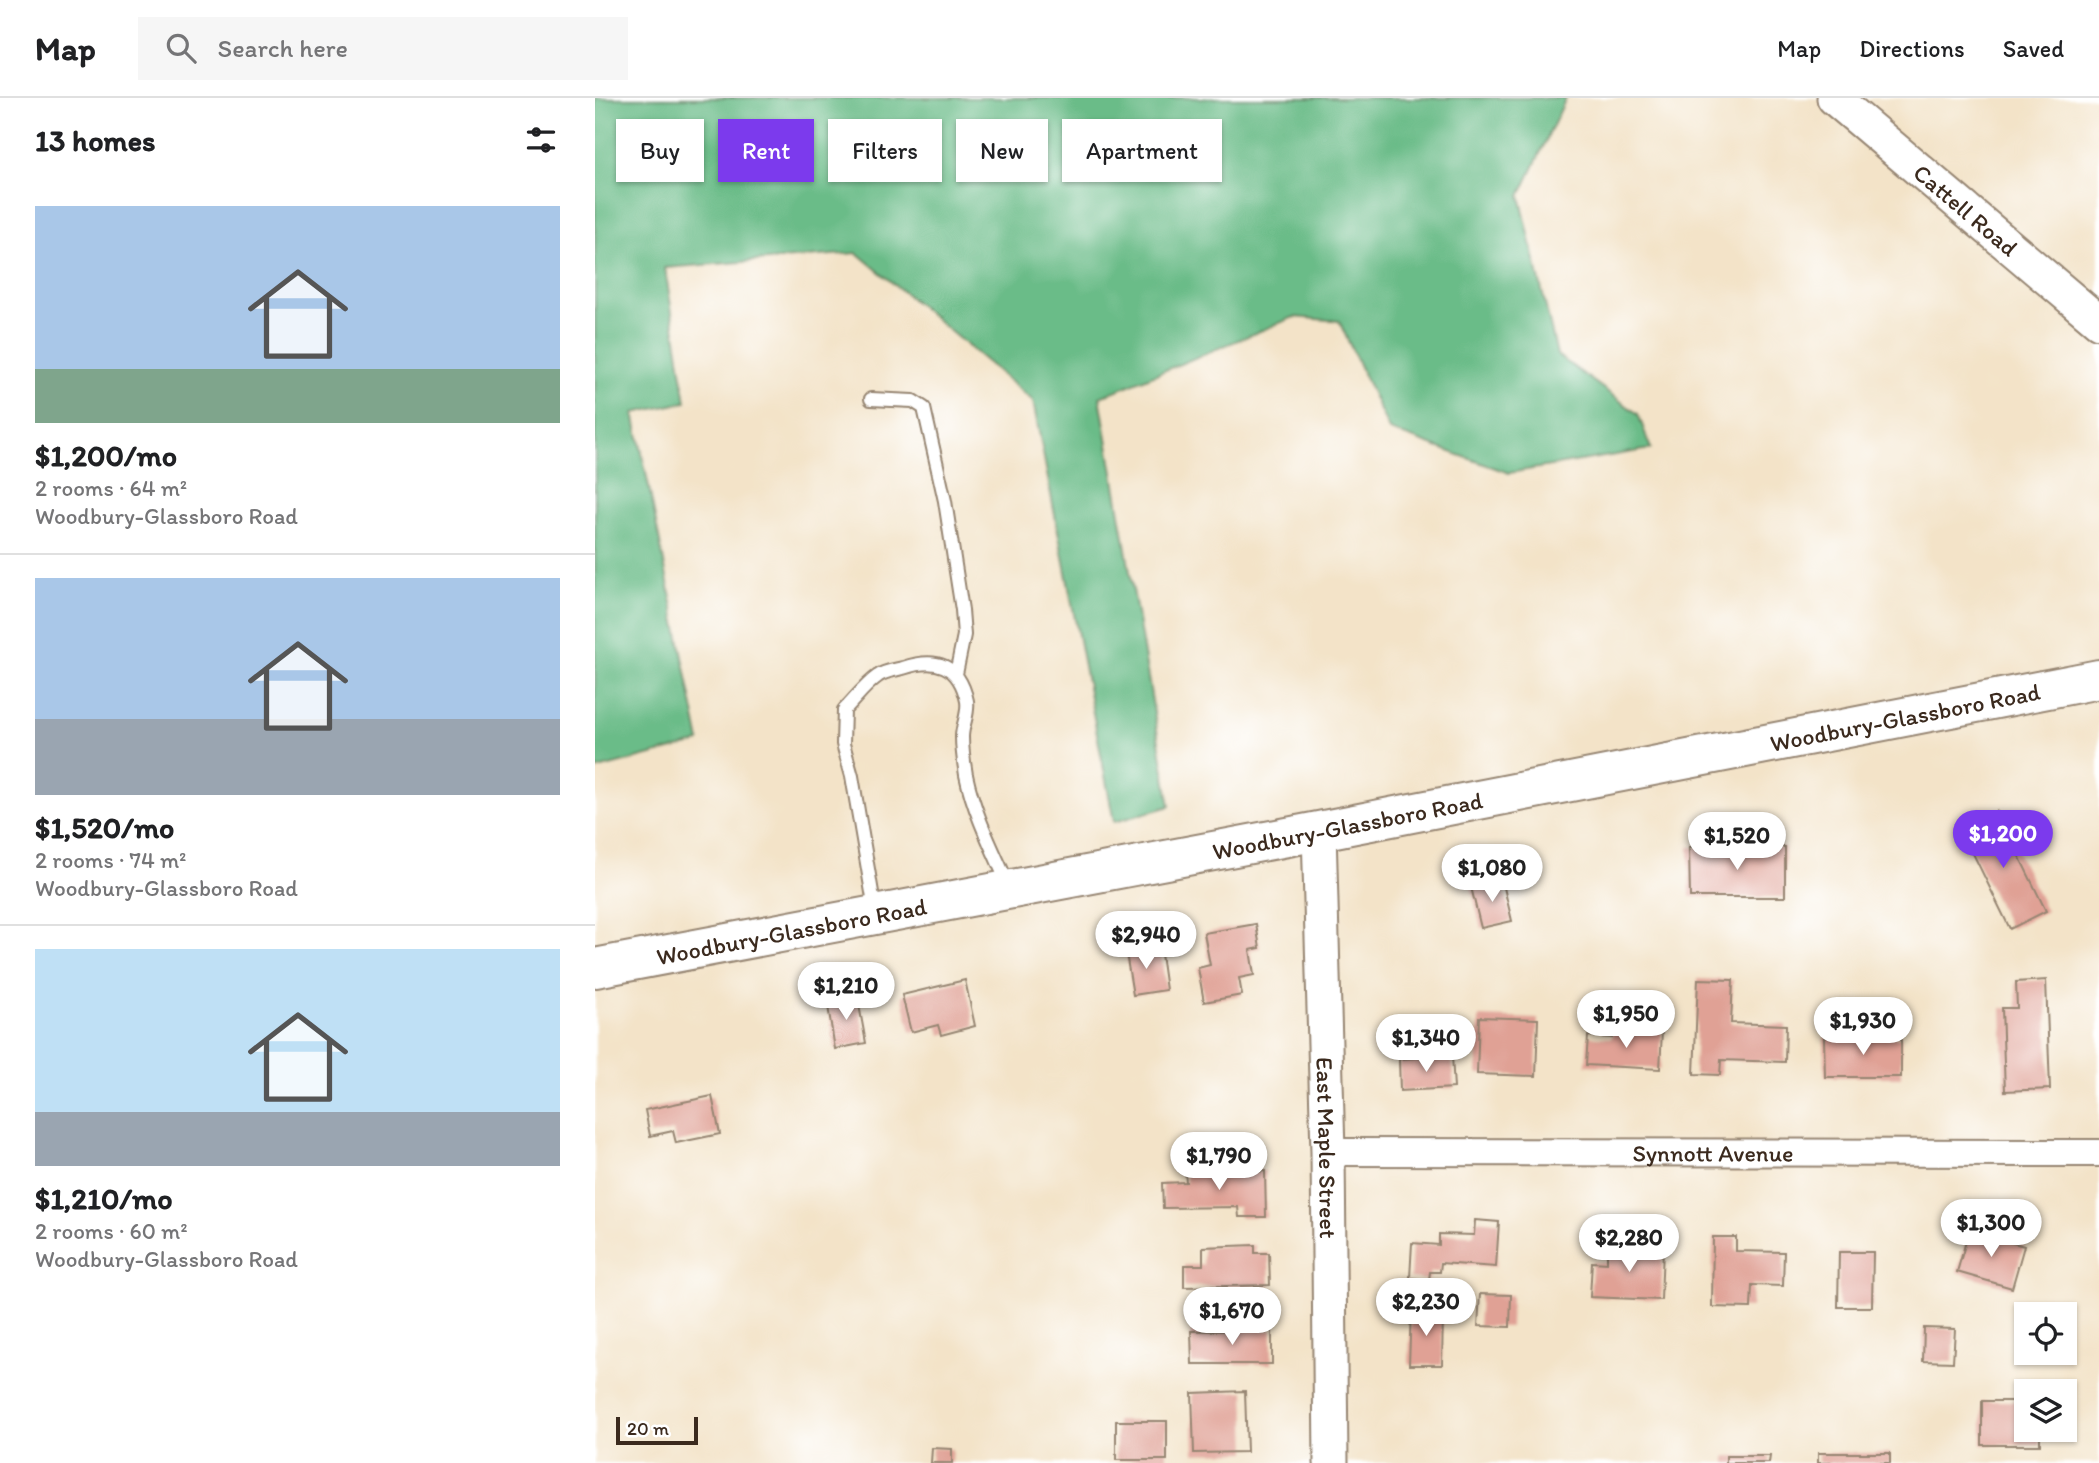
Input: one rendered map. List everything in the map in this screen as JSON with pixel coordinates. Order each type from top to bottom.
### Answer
[{"type":"main road","name":"Woodbury-Glassboro Road","points":[[595,968],[2099,679]]},
{"type":"street","name":"Cattell Road","points":[[1833,98],[2099,322]]},
{"type":"street","name":"East Maple Street","points":[[1319,831],[1328,1152],[1331,1463]]},
{"type":"street","name":"Synnott Avenue","points":[[1328,1152],[2099,1153]]},
{"type":"lane","points":[[871,399],[913,401],[924,408],[944,501],[962,611],[964,635],[956,674],[967,702],[967,719],[962,735],[966,772],[973,804],[1009,888]]},
{"type":"lane","points":[[876,914],[852,776],[843,744],[844,710],[880,674],[919,663],[930,663],[941,664],[956,674]]},
{"type":"green space","points":[[595,98],[1566,98],[1520,196],[1557,355],[1638,414],[1651,449],[1509,473],[1389,430],[1339,321],[1294,317],[1100,397],[1170,806],[1114,822],[1033,401],[857,253],[665,268],[686,402],[634,413],[700,742],[595,770]]},
{"type":"building","points":[[1997,811],[2046,911],[2010,929],[1961,829]]},
{"type":"building","points":[[1689,847],[1785,847],[1785,897],[1690,897]]},
{"type":"building","points":[[1502,879],[1512,921],[1481,928],[1471,887]]},
{"type":"building","points":[[1256,924],[1260,948],[1250,950],[1254,975],[1239,978],[1242,995],[1204,1002],[1198,968],[1210,965],[1204,933]]},
{"type":"building","points":[[1160,947],[1166,990],[1133,995],[1126,953]]},
{"type":"building","points":[[1698,979],[1733,980],[1731,1023],[1786,1025],[1785,1062],[1721,1060],[1720,1075],[1694,1074]]},
{"type":"building","points":[[965,980],[975,1026],[941,1035],[938,1025],[911,1032],[902,995]]},
{"type":"building","points":[[2046,980],[2050,1089],[2005,1091],[2002,1008],[2017,1008],[2016,982]]},
{"type":"building","points":[[857,994],[866,1043],[835,1049],[827,1000]]},
{"type":"building","points":[[1479,1017],[1538,1019],[1536,1076],[1477,1074]]},
{"type":"building","points":[[1612,1029],[1662,1031],[1660,1069],[1586,1065],[1588,1036],[1612,1038]]},
{"type":"building","points":[[1824,1037],[1901,1037],[1901,1077],[1825,1077]]},
{"type":"building","points":[[1452,1056],[1454,1088],[1400,1091],[1399,1059]]},
{"type":"building","points":[[712,1096],[720,1134],[676,1143],[673,1131],[650,1136],[645,1110]]},
{"type":"building","points":[[1265,1171],[1266,1217],[1239,1217],[1238,1207],[1163,1208],[1162,1183],[1186,1182],[1185,1172]]},
{"type":"building","points":[[1475,1220],[1499,1222],[1496,1267],[1441,1263],[1440,1272],[1430,1272],[1429,1280],[1410,1278],[1412,1243],[1439,1245],[1439,1234],[1474,1235]]},
{"type":"building","points":[[1969,1231],[2024,1246],[2012,1288],[1957,1272]]},
{"type":"building","points":[[1713,1237],[1736,1237],[1736,1251],[1784,1252],[1783,1286],[1752,1285],[1751,1308],[1712,1307]]},
{"type":"building","points":[[1255,1245],[1255,1253],[1269,1253],[1270,1285],[1184,1287],[1184,1265],[1203,1265],[1203,1247]]},
{"type":"building","points":[[1607,1246],[1663,1248],[1661,1300],[1590,1297],[1592,1262],[1607,1263]]},
{"type":"building","points":[[1839,1252],[1873,1252],[1872,1307],[1838,1307]]},
{"type":"building","points":[[1480,1294],[1511,1295],[1510,1327],[1478,1326]]},
{"type":"building","points":[[1411,1310],[1443,1311],[1442,1365],[1409,1365]]},
{"type":"building","points":[[1924,1328],[1955,1329],[1953,1362],[1923,1361]]},
{"type":"building","points":[[1272,1330],[1272,1364],[1192,1364],[1191,1331]]},
{"type":"building","points":[[1245,1391],[1247,1452],[1194,1453],[1192,1393]]},
{"type":"building","points":[[1982,1401],[2014,1401],[2014,1442],[2040,1442],[2040,1445],[1982,1445]]},
{"type":"building","points":[[1116,1421],[1167,1421],[1167,1460],[1116,1460]]},
{"type":"building","points":[[932,1448],[952,1449],[952,1463],[931,1463]]},
{"type":"building","points":[[1818,1453],[1890,1453],[1890,1463],[1818,1463]]},
{"type":"building","points":[[1726,1456],[1770,1456],[1769,1463],[1726,1463]]}]
